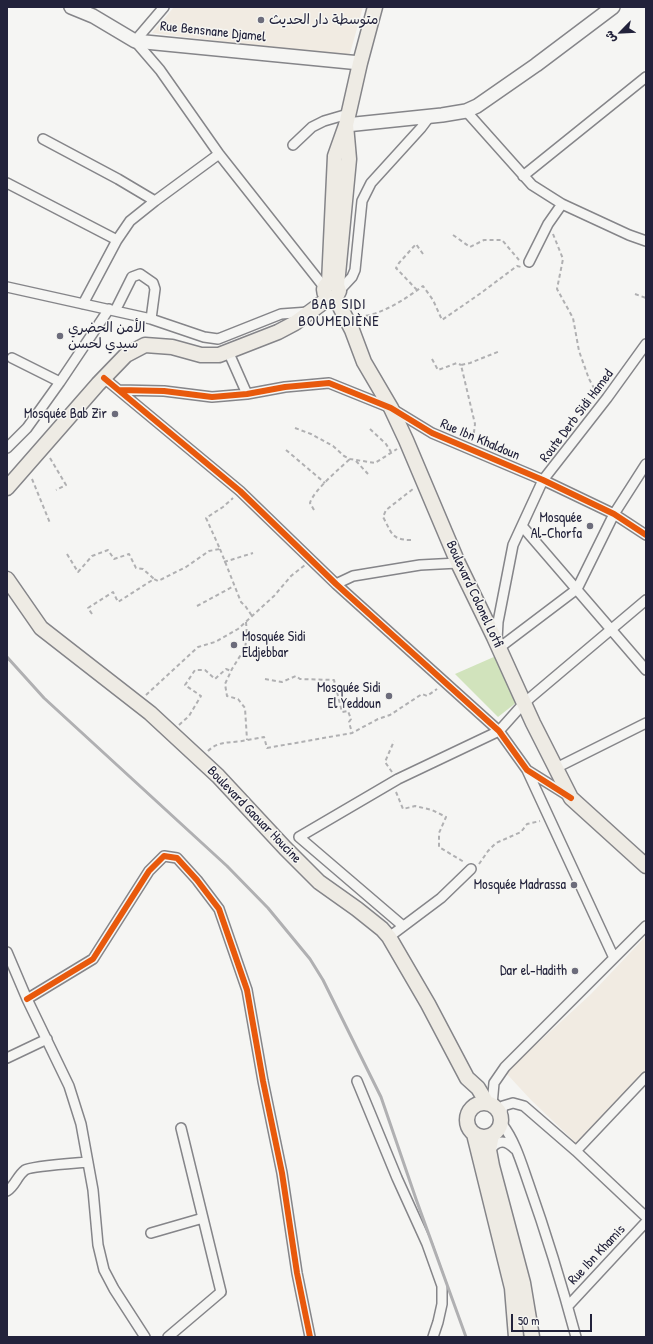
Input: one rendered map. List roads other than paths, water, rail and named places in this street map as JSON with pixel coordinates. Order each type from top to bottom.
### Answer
[{"type":"main road","name":"Rue Bensnane Djamel","points":[[71,7],[93,16],[135,41],[360,63]]},
{"type":"main road","points":[[7,488],[126,355],[145,345],[172,347],[201,355],[219,355],[278,332],[295,323],[332,290],[335,156],[347,120],[375,7]]},
{"type":"main road","points":[[347,120],[430,116],[466,111],[477,106],[536,65],[613,7]]},
{"type":"main road","name":"Boulevard Colonel Lotfi","points":[[332,290],[352,330],[364,362],[391,408],[424,481],[458,563],[571,798],[646,866]]},
{"type":"main road","name":"Boulevard Gaouar Houcine","points":[[7,579],[41,628],[137,703],[170,732],[218,776],[319,882],[357,908],[389,936],[428,1004],[467,1078]]},
{"type":"main road","points":[[467,1078],[478,1088],[489,1104],[498,1110],[498,1126],[489,1150],[523,1283],[532,1337]]},
{"type":"main road","points":[[467,1078],[471,1109]]},
{"type":"main road","points":[[489,1104],[481,1103],[471,1109],[468,1113],[467,1122],[468,1127],[474,1134],[512,1288],[516,1337]]},
{"type":"main road","points":[[474,1134],[483,1137],[498,1126]]},
{"type":"street","points":[[164,7],[135,41],[160,70],[219,154],[332,290],[352,276],[355,270],[362,201],[371,183],[430,116]]},
{"type":"street","points":[[523,176],[646,77]]},
{"type":"street","points":[[466,111],[532,185],[562,204],[629,235],[646,241]]},
{"type":"street","points":[[293,145],[312,127],[324,121],[347,120]]},
{"type":"street","points":[[44,139],[155,201]]},
{"type":"street","points":[[83,304],[117,240],[130,221],[219,154]]},
{"type":"street","points":[[7,183],[117,240]]},
{"type":"street","points":[[529,262],[548,224],[562,204]]},
{"type":"street","points":[[7,448],[27,428],[112,310],[132,277],[140,274],[153,283],[155,289],[151,319]]},
{"type":"street","points":[[7,287],[151,319],[204,337],[218,339],[281,314],[310,311]]},
{"type":"street","name":"Route Derb Sidi Hamed","points":[[498,646],[498,622],[513,545],[543,480],[646,344]]},
{"type":"street","points":[[228,351],[247,394]]},
{"type":"street","points":[[12,358],[60,382]]},
{"type":"street","points":[[104,378],[240,491],[312,559],[336,584],[445,680],[499,731],[527,770],[614,958]]},
{"type":"street","name":"Rue Ibn Khaldoun","points":[[119,390],[164,391],[212,397],[247,394],[285,386],[329,383],[391,408],[432,433],[543,480],[614,514],[646,535]]},
{"type":"street","points":[[498,646],[577,589],[614,514],[646,464]]},
{"type":"street","points":[[522,526],[646,670]]},
{"type":"street","points":[[336,584],[353,576],[420,565],[458,563]]},
{"type":"street","points":[[402,926],[299,837],[395,781],[499,731],[524,703],[646,600]]},
{"type":"street","points":[[556,768],[646,723]]},
{"type":"street","points":[[527,770],[571,798]]},
{"type":"street","points":[[27,998],[93,959],[149,871],[164,856],[177,858],[197,880],[219,909],[247,990],[263,1081],[282,1173],[297,1273],[310,1337]]},
{"type":"street","points":[[389,936],[441,898],[472,868]]},
{"type":"street","points":[[489,1104],[494,1083],[505,1067],[646,926]]},
{"type":"street","points":[[7,952],[69,1086],[81,1124],[93,1190],[98,1246],[104,1270],[114,1289],[145,1337]]},
{"type":"street","points":[[7,1058],[47,1039]]},
{"type":"street","points":[[576,1151],[646,1077]]},
{"type":"street","points":[[357,1081],[397,1178],[427,1244],[442,1286],[442,1304],[433,1337]]},
{"type":"street","points":[[576,1337],[568,1306],[533,1197],[516,1150],[508,1131],[502,1124],[498,1126],[503,1106],[513,1103],[524,1106],[576,1151],[646,1217]]},
{"type":"street","points":[[168,1337],[221,1292],[181,1128]]},
{"type":"street","points":[[489,1150],[493,1145],[505,1141],[516,1150]]},
{"type":"street","points":[[7,1191],[11,1188],[18,1176],[27,1169],[88,1162]]},
{"type":"street","points":[[151,1233],[203,1218]]},
{"type":"street","name":"Rue Ibn Khamis","points":[[568,1306],[646,1222]]},
{"type":"railway","points":[[7,657],[44,698],[227,866],[268,908],[310,959],[323,980],[381,1097],[466,1337]]},
{"type":"place","name":"متوسطة دار الحديث","points":[[261,20]]},
{"type":"place","name":"الأمن الحضري سيدي لحسن","points":[[60,336]]},
{"type":"place","name":"Mosquée Bab Zir","points":[[115,414]]},
{"type":"place","name":"Mosquée Al-Chorfa","points":[[590,526]]},
{"type":"place","name":"Mosquée Sidi Eldjebbar","points":[[234,645]]},
{"type":"place","name":"Mosquée Sidi El Yeddoun","points":[[389,696]]},
{"type":"place","name":"Mosquée Madrassa","points":[[574,885]]},
{"type":"place","name":"Dar el-Hadith","points":[[575,971]]},
{"type":"district","name":"BAB SIDI BOUMEDIÈNE","points":[[339,314]]}]
